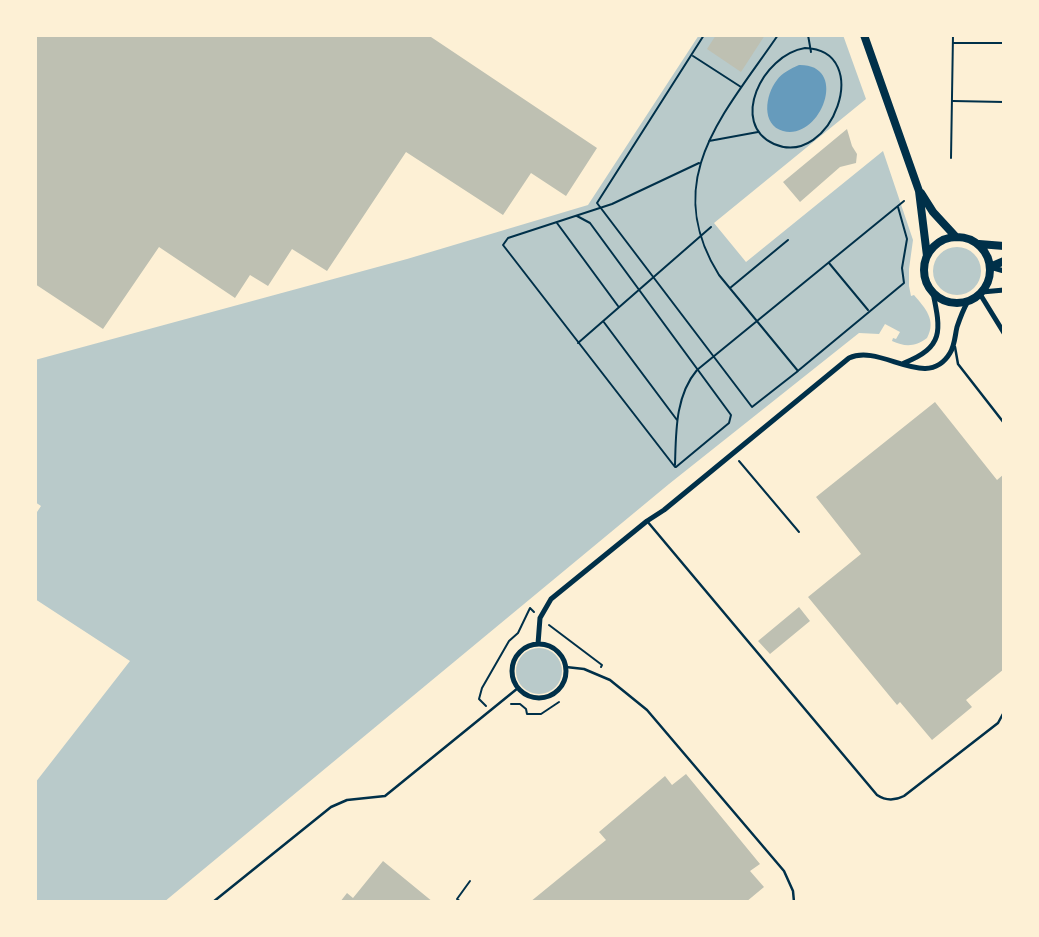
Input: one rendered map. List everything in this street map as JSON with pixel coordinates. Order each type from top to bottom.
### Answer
[{"type":"main road","points":[[864,35],[919,191],[927,256],[924,271],[933,293],[949,302],[968,302],[981,293],[989,278],[990,267],[986,253],[976,243]]},
{"type":"main road","points":[[919,191],[933,212],[956,237],[976,243],[1004,246]]},
{"type":"main road","points":[[927,256],[939,243],[956,237]]},
{"type":"main road","points":[[990,267],[1004,261]]},
{"type":"street","points":[[990,267],[1004,271]]},
{"type":"street","points":[[1004,290],[981,293],[1004,333]]},
{"type":"street","points":[[904,363],[925,353],[936,340],[938,324],[933,293]]},
{"type":"street","points":[[538,644],[540,618],[551,599],[849,358],[864,354],[916,368],[933,368],[943,361],[951,352],[957,326],[968,302]]},
{"type":"street","points":[[538,644],[553,648],[559,653],[566,667],[564,682],[548,697],[530,697],[518,688],[512,675],[514,660],[524,649],[538,644]]},
{"type":"lane","points":[[955,341],[958,364],[1004,423]]},
{"type":"lane","points":[[647,521],[835,747],[883,799],[898,799],[904,796],[998,723],[1004,712]]},
{"type":"lane","points":[[566,667],[598,674],[616,683],[647,710],[784,871],[793,891],[794,902]]},
{"type":"lane","points":[[213,902],[331,807],[347,800],[385,796],[518,688]]},
{"type":"path","points":[[704,35],[597,203],[752,407],[904,283],[901,268],[908,239],[898,206]]},
{"type":"path","points":[[778,35],[708,141],[700,162],[695,198],[700,236],[715,268],[798,371]]},
{"type":"path","points":[[808,35],[811,50]]},
{"type":"path","points":[[951,158],[953,35]]},
{"type":"path","points":[[953,43],[1004,43]]},
{"type":"path","points":[[798,49],[811,50],[827,55],[840,72],[840,102],[829,123],[811,140],[793,147],[771,143],[755,122],[753,105],[763,76],[774,62],[785,54],[798,49]]},
{"type":"path","points":[[692,54],[742,88]]},
{"type":"path","points":[[952,101],[1004,102]]},
{"type":"path","points":[[708,141],[760,132]]},
{"type":"path","points":[[675,467],[503,247],[508,238],[599,208],[700,162]]},
{"type":"path","points":[[675,467],[678,421],[684,391],[697,370],[904,201]]},
{"type":"path","points":[[576,216],[590,223],[729,413],[731,421],[675,467]]},
{"type":"path","points":[[556,222],[619,307]]},
{"type":"path","points":[[578,343],[711,227]]},
{"type":"path","points":[[730,288],[788,240]]},
{"type":"path","points":[[828,262],[869,312]]},
{"type":"path","points":[[603,321],[678,421]]},
{"type":"path","points":[[741,463],[799,533]]},
{"type":"path","points":[[490,711],[480,699],[482,688],[509,641],[518,633],[530,608],[601,665],[598,674]]},
{"type":"path","points":[[509,705],[520,704],[527,714],[541,714],[559,702]]},
{"type":"path","points":[[461,902],[457,899],[470,881]]},
{"type":"shaded area","points":[[699,35],[843,35],[866,99],[714,223],[746,262],[883,151],[913,240],[909,286],[911,296],[914,295],[922,305],[930,320],[927,338],[914,344],[897,343],[892,341],[900,332],[885,324],[879,334],[859,333],[669,484],[164,902],[35,902],[35,783],[130,661],[35,599],[35,515],[41,506],[35,502],[35,360],[407,259],[588,205]]},
{"type":"shaded area","points":[[957,247],[974,254],[981,271],[974,288],[957,295],[940,288],[933,271],[940,254]]},
{"type":"shaded area","points":[[539,648],[555,655],[562,671],[555,687],[539,694],[523,687],[516,671],[523,655]]},
{"type":"water","points":[[799,65],[815,68],[823,76],[826,88],[824,101],[809,125],[797,131],[783,131],[771,123],[768,101],[779,78]]},
{"type":"building","points":[[35,35],[428,35],[597,148],[566,196],[531,173],[503,215],[406,152],[327,271],[292,249],[268,286],[250,275],[235,298],[159,247],[103,329],[35,284]]},
{"type":"building","points":[[716,35],[765,35],[741,72],[707,49]]},
{"type":"building","points":[[847,129],[857,154],[856,163],[840,167],[800,202],[783,182]]},
{"type":"building","points":[[935,402],[997,480],[1004,474],[1004,669],[966,700],[972,707],[932,740],[900,702],[897,705],[808,597],[861,554],[816,497]]},
{"type":"building","points":[[799,607],[810,621],[770,654],[758,641]]},
{"type":"building","points":[[686,774],[760,864],[750,871],[764,887],[746,902],[530,902],[606,840],[599,832],[665,776],[672,785]]},
{"type":"building","points":[[383,861],[433,902],[340,902],[347,893],[353,898]]}]
